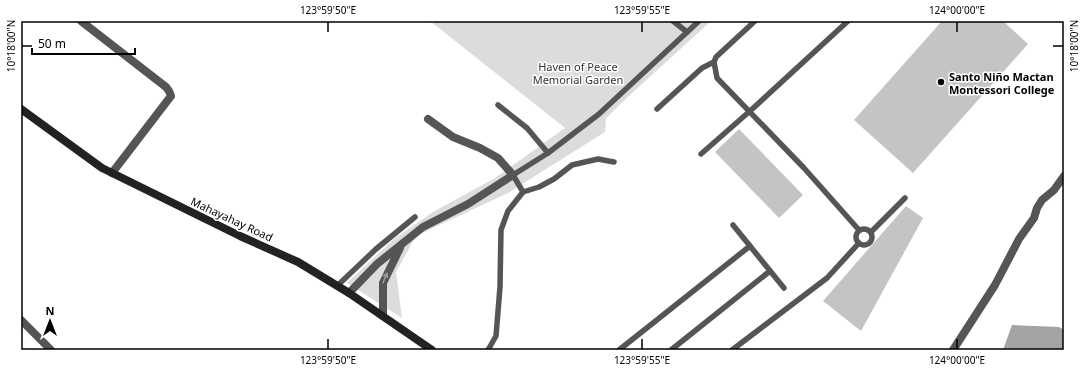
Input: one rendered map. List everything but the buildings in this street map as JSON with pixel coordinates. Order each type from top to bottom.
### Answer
[{"type":"street","points":[[81,21],[166,87],[171,96],[112,173]]},
{"type":"street","name":"Mahayahay Road","points":[[21,109],[102,168],[240,236],[298,262],[349,293],[432,350]]},
{"type":"street","points":[[349,293],[377,264],[423,227],[468,204],[513,175],[498,158],[480,148],[453,137],[428,119]]},
{"type":"street","points":[[953,350],[995,285],[1019,239],[1034,218],[1037,208],[1042,200],[1054,190],[1064,176]]},
{"type":"street","points":[[382,316],[382,283],[403,244]]},
{"type":"street","points":[[21,320],[51,350]]},
{"type":"lane","points":[[673,21],[687,32]]},
{"type":"lane","points":[[523,192],[513,175],[548,153],[599,114],[699,21]]},
{"type":"lane","points":[[755,21],[716,57],[714,62],[714,70],[717,78],[804,168],[859,230]]},
{"type":"lane","points":[[701,154],[750,112],[848,21]]},
{"type":"lane","points":[[657,109],[702,68],[714,62]]},
{"type":"lane","points":[[498,105],[527,128],[548,153]]},
{"type":"lane","points":[[488,350],[496,336],[500,287],[500,230],[508,210],[523,192],[544,185],[572,166],[598,159],[614,162]]},
{"type":"lane","points":[[871,232],[905,198]]},
{"type":"lane","points":[[337,286],[376,249],[415,217]]},
{"type":"lane","points":[[733,225],[784,288]]},
{"type":"lane","points":[[864,229],[871,232],[873,238],[869,244],[865,246],[859,244],[856,239],[856,235],[859,230],[864,229]]},
{"type":"lane","points":[[732,350],[827,278],[859,244]]},
{"type":"lane","points":[[619,350],[750,246]]},
{"type":"lane","points":[[671,350],[770,271]]},
{"type":"green space","name":"Haven of Peace Memorial Garden","points":[[430,21],[711,21],[606,118],[605,132],[508,193],[416,236],[396,272],[402,318],[347,283],[394,239],[433,212],[495,178],[565,128]]},
{"type":"shaded area","points":[[1012,325],[1059,327],[1064,330],[1064,350],[1003,350]]},
{"type":"place","name":"Santo Niño Mactan Montessori College","points":[[941,82]]}]
